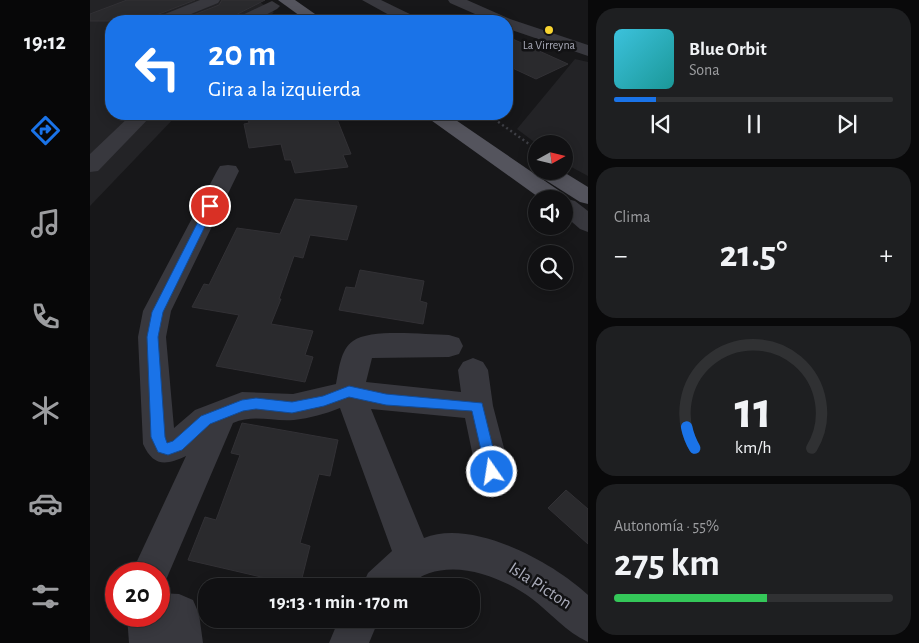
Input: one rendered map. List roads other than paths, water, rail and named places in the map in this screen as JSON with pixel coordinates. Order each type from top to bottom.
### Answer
[{"type":"main road","points":[[277,2],[288,15]]},
{"type":"main road","points":[[277,2],[304,15]]},
{"type":"main road","points":[[444,120],[552,190]]},
{"type":"main road","points":[[469,120],[528,159]]},
{"type":"main road","points":[[573,204],[588,217]]},
{"type":"street","points":[[176,15],[213,0]]},
{"type":"street","points":[[369,0],[400,15]]},
{"type":"street","points":[[455,0],[488,15]]},
{"type":"street","points":[[253,15],[277,2]]},
{"type":"street","points":[[513,26],[588,51]]},
{"type":"street","points":[[90,166],[137,120]]},
{"type":"street","points":[[228,172],[157,312],[152,337],[158,437],[163,448],[168,449],[177,445],[206,420],[242,405],[256,404],[292,407],[324,401],[349,392],[386,399],[478,406]]},
{"type":"street","points":[[573,206],[588,224]]},
{"type":"street","points":[[414,559],[349,392],[356,357],[363,349],[375,346],[449,346]]},
{"type":"street","points":[[473,370],[478,406],[492,472]]},
{"type":"street","points":[[155,562],[222,412]]},
{"type":"street","name":"Isla Picton","points":[[387,578],[414,559],[441,551],[471,551],[497,558],[534,577],[576,608],[588,622]]},
{"type":"street","points":[[170,613],[179,614],[183,643]]},
{"type":"street","points":[[148,627],[150,643]]},
{"type":"street","points":[[349,643],[355,628]]},
{"type":"place","name":"La Virreyna","points":[[549,30]]}]
